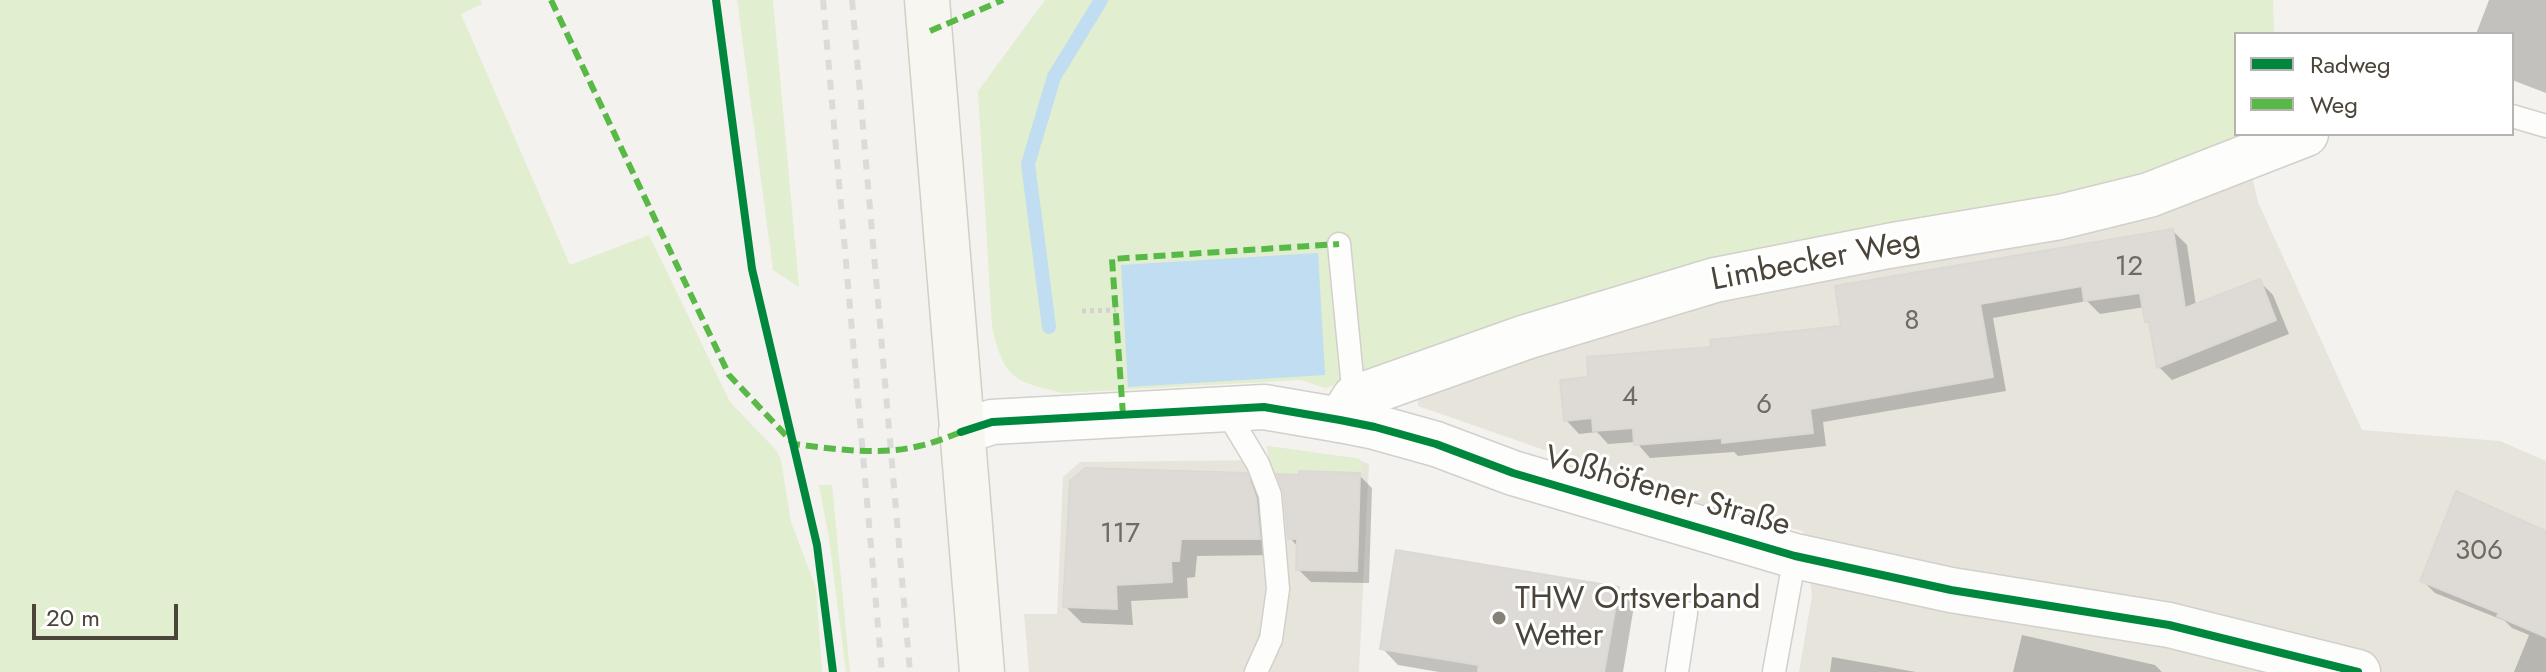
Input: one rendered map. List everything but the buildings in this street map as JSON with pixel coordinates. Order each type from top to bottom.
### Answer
[{"type":"main road","points":[[927,0],[982,672]]},
{"type":"street","name":"Limbecker Weg","points":[[1347,409],[1526,337],[1715,280],[2060,217],[2149,195],[2301,136]]},
{"type":"street","name":"Voßhöfener Straße","points":[[961,432],[992,422],[1264,407],[1347,409],[1375,427],[1436,444],[1542,482],[1795,556],[1951,590],[2169,625],[2358,672]]},
{"type":"lane","points":[[2514,117],[2546,126]]},
{"type":"lane","points":[[1339,244],[1347,409]]},
{"type":"lane","points":[[1225,409],[1258,464],[1270,495],[1278,589],[1271,639],[1256,672]]},
{"type":"lane","points":[[1774,672],[1795,556]]},
{"type":"lane","points":[[1677,672],[1686,613]]},
{"type":"path","points":[[1082,311],[1116,310]]},
{"type":"shaded area","points":[[2250,169],[2258,202],[2362,430],[2500,441],[2546,461],[2546,672],[1799,672],[1812,595],[1803,531],[1725,513],[1418,406],[1417,387],[1537,346]]},
{"type":"shaded area","points":[[1267,446],[1354,458],[1369,464],[1359,672],[1029,672],[1024,614],[1057,614],[1063,477],[1080,462],[1269,460]]},
{"type":"green space","points":[[0,0],[480,0],[482,4],[461,14],[570,265],[649,235],[730,402],[776,450],[781,460],[791,522],[816,588],[822,672],[0,672]]},
{"type":"green space","points":[[737,0],[773,0],[799,287],[773,270]]},
{"type":"green space","points":[[1045,0],[2273,0],[2274,32],[2234,32],[2234,136],[2267,136],[2130,189],[1732,265],[1325,388],[1300,380],[1063,393],[1032,385],[1013,375],[1001,358],[992,327],[978,91]]},
{"type":"green space","points":[[1267,446],[1360,459],[1363,470],[1360,473],[1300,471],[1299,475],[1280,475],[1272,468]]},
{"type":"green space","points":[[819,485],[832,485],[850,672],[846,672]]},
{"type":"water","points":[[1318,253],[1325,375],[1128,387],[1121,265]]},
{"type":"waterway","points":[[1049,327],[1028,164],[1054,77],[1101,0]]},
{"type":"railway","points":[[823,0],[882,672]]},
{"type":"railway","points":[[852,0],[910,672]]},
{"type":"marked path","points":[[551,0],[729,375],[794,444],[888,451],[925,445],[961,432]]},
{"type":"marked path","points":[[930,31],[1003,0]]},
{"type":"marked path","points":[[1123,415],[1112,259],[1339,244]]},
{"type":"cycle path","points":[[716,0],[752,269],[817,545],[833,672]]},
{"type":"cycle path","points":[[961,432],[992,422],[1264,407],[1340,420],[1436,444],[1513,473],[1795,556],[1951,590],[2169,625],[2358,672]]},
{"type":"place","name":"THW Ortsverband Wetter","points":[[1499,618]]}]
